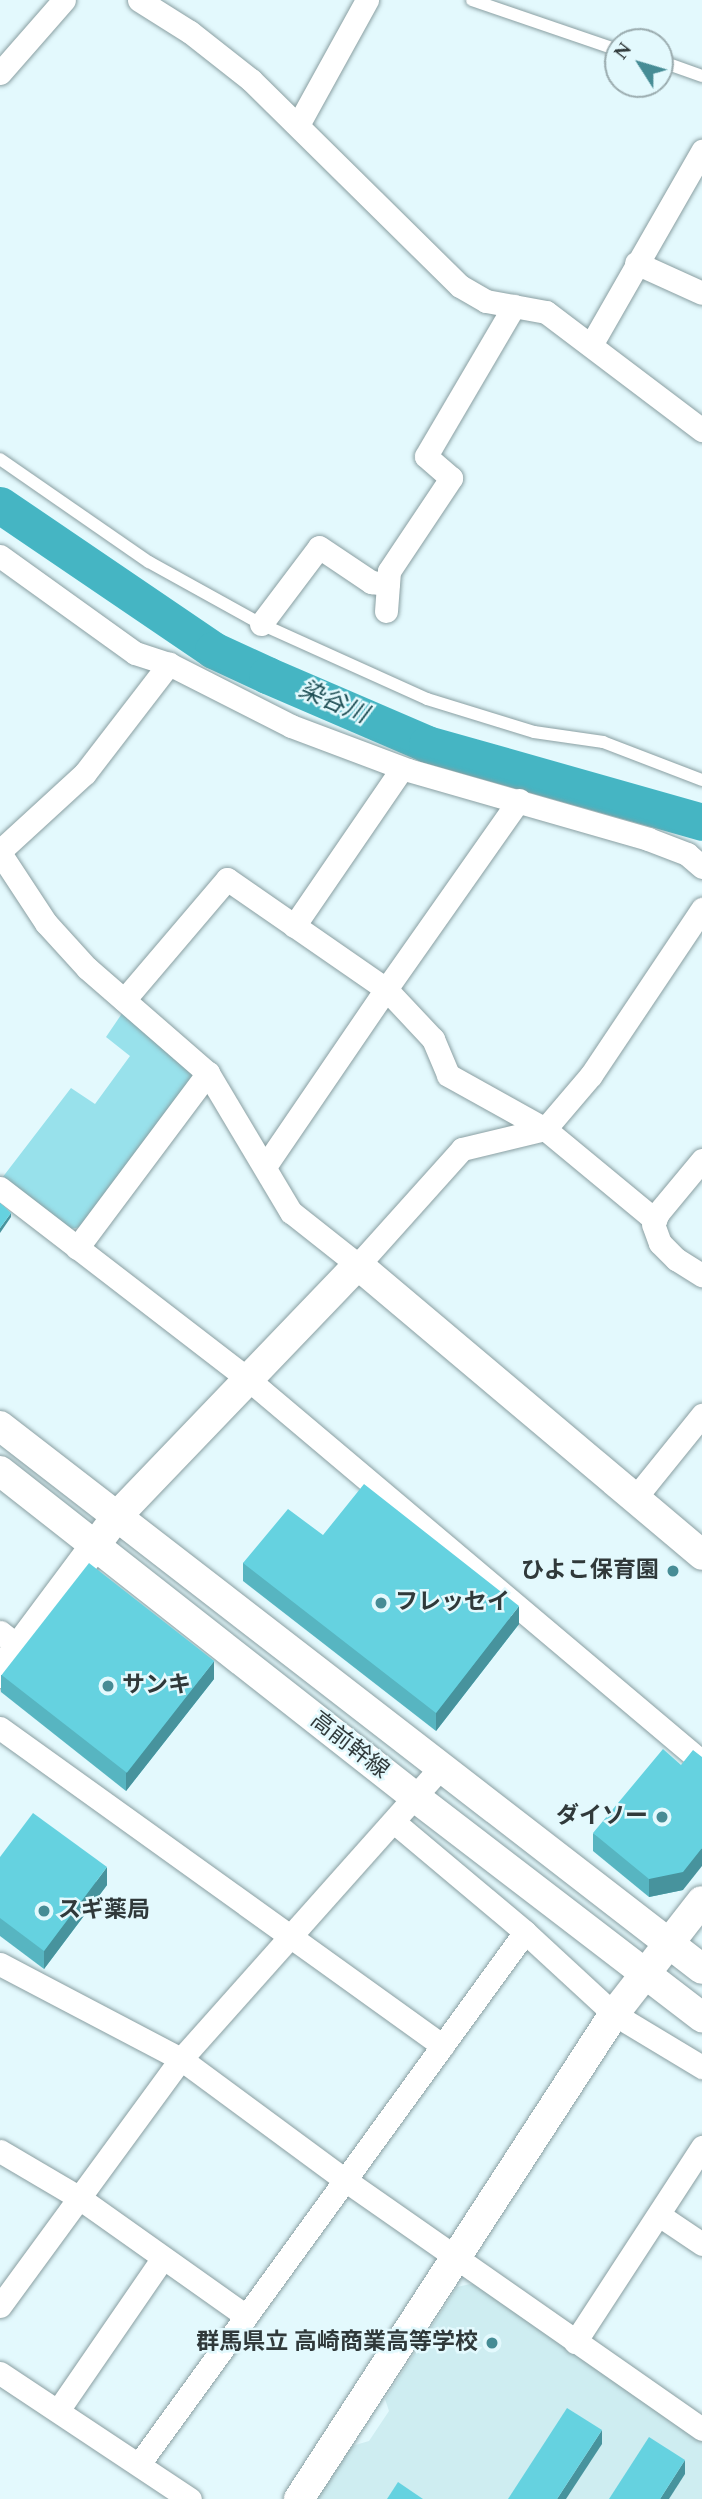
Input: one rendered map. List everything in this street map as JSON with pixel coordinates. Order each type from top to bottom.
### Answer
[{"type":"street","points":[[0,73],[64,0]]},
{"type":"street","points":[[299,125],[367,0]]},
{"type":"street","points":[[147,2],[224,56],[299,125],[460,286],[486,301],[546,312],[702,430]]},
{"type":"street","points":[[591,345],[702,151]]},
{"type":"street","points":[[636,263],[702,293]]},
{"type":"street","points":[[386,611],[389,570],[451,478],[426,456],[514,306]]},
{"type":"street","points":[[261,624],[319,547],[371,582],[388,584]]},
{"type":"street","points":[[0,556],[135,653],[169,664],[292,726],[402,768],[648,839],[687,854],[702,867]]},
{"type":"street","points":[[169,664],[85,773],[0,852],[46,923],[87,968],[208,1073],[266,1165],[291,1212],[358,1265],[702,1555]]},
{"type":"street","points":[[294,926],[402,768]]},
{"type":"street","points":[[266,1165],[519,800]]},
{"type":"street","points":[[124,1000],[227,880],[386,989],[433,1039],[448,1075],[545,1129],[655,1220]]},
{"type":"street","points":[[0,1673],[10,1639],[96,1546],[117,1516],[358,1265],[462,1149],[545,1129],[591,1075],[702,909]]},
{"type":"street","points":[[77,1248],[208,1073]]},
{"type":"street","points":[[702,1160],[653,1224],[660,1243],[676,1259],[702,1275]]},
{"type":"street","points":[[0,1188],[249,1380],[702,1762]]},
{"type":"street","points":[[635,1498],[702,1415]]},
{"type":"street","name":"高前幹線","points":[[0,1426],[702,1969]]},
{"type":"street","name":"高前幹線","points":[[0,1471],[415,1797],[702,2017]]},
{"type":"street","points":[[0,1728],[443,2046]]},
{"type":"street","points":[[0,2306],[181,2059],[442,1766]]},
{"type":"street","points":[[394,1822],[525,1932],[614,2014],[702,2067]]},
{"type":"street","points":[[299,2499],[614,2014],[702,1901]]},
{"type":"street","points":[[139,2464],[525,1932]]},
{"type":"street","points":[[0,1965],[181,2059],[345,2180],[702,2429]]},
{"type":"street","points":[[575,2342],[702,2147]]},
{"type":"street","points":[[0,2151],[78,2197],[246,2316]]},
{"type":"street","points":[[659,2215],[702,2244]]},
{"type":"street","points":[[59,2409],[162,2259]]},
{"type":"street","points":[[0,2373],[59,2409],[190,2499]]},
{"type":"lane","points":[[472,0],[604,45]]},
{"type":"lane","points":[[674,66],[702,76]]},
{"type":"lane","points":[[0,459],[149,562],[261,624],[426,699],[534,732],[603,742],[702,780]]},
{"type":"shaded area","points":[[125,1009],[196,1072],[80,1227],[71,1229],[2,1178],[71,1088],[95,1104],[130,1056],[106,1037]]},
{"type":"shaded area","name":"群馬県立 高崎商業高等学校","points":[[475,2283],[702,2438],[702,2499],[317,2499],[352,2446],[369,2441],[389,2411],[385,2399],[457,2287]]},
{"type":"building","points":[[0,1203],[11,1213],[0,1228]]},
{"type":"building","name":"フレッセイ","points":[[364,1484],[519,1606],[436,1713],[243,1563],[288,1509],[323,1535]]},
{"type":"building","name":"サンキ","points":[[89,1563],[214,1661],[127,1773],[2,1675]]},
{"type":"building","name":"ダイソー","points":[[663,1749],[681,1765],[693,1750],[702,1757],[702,1848],[683,1872],[649,1879],[593,1833]]},
{"type":"building","name":"スギ薬局","points":[[33,1813],[107,1867],[44,1951],[0,1918],[0,1857]]},
{"type":"building","points":[[567,2408],[602,2430],[557,2499],[508,2499]]},
{"type":"building","points":[[649,2437],[685,2460],[660,2499],[609,2499]]},
{"type":"building","points":[[398,2482],[423,2499],[387,2499]]},
{"type":"waterway","name":"染谷川","points":[[0,505],[213,650],[267,675],[427,744],[702,822]]},
{"type":"place","name":"ひよこ保育園","points":[[673,1571]]},
{"type":"place","name":"フレッセイ","points":[[381,1603]]},
{"type":"place","name":"サンキ","points":[[108,1686]]},
{"type":"place","name":"ダイソー","points":[[662,1817]]},
{"type":"place","name":"スギ薬局","points":[[44,1911]]},
{"type":"place","name":"群馬県立 高崎商業高等学校","points":[[492,2343]]}]
